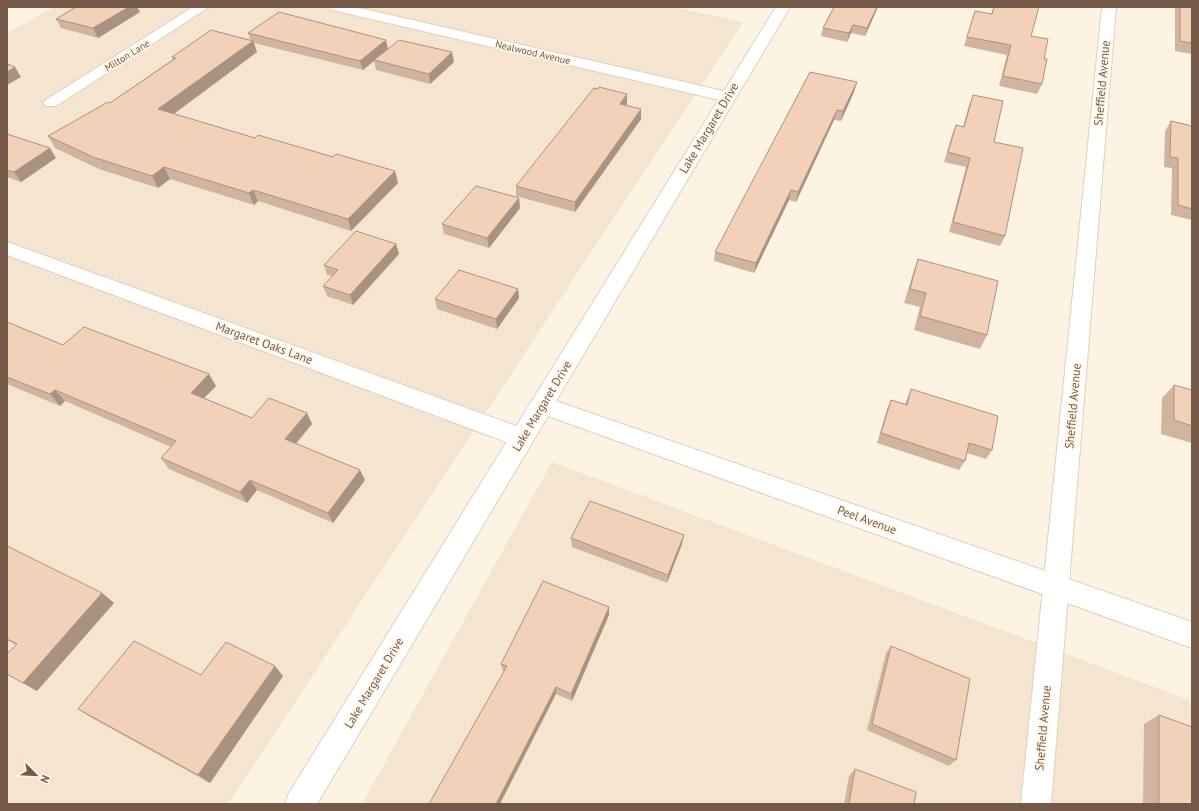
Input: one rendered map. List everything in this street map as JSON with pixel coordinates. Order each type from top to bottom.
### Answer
[{"type":"street","name":"Milton Lane","points":[[51,103],[202,7]]},
{"type":"street","name":"Nealwood Avenue","points":[[337,7],[728,97]]},
{"type":"street","name":"Lake Margaret Drive","points":[[300,804],[783,7]]},
{"type":"street","name":"Sheffield Avenue","points":[[1036,804],[1109,7]]},
{"type":"street","name":"Margaret Oaks Lane","points":[[7,248],[522,438]]},
{"type":"street","name":"Peel Avenue","points":[[543,405],[1192,634]]},
{"type":"shaded area","points":[[54,7],[673,7],[743,22],[228,804],[7,804],[7,33]]},
{"type":"shaded area","points":[[552,462],[1192,701],[1192,804],[362,804]]},
{"type":"building","points":[[76,7],[129,7],[93,28],[56,19]]},
{"type":"building","points":[[834,7],[877,7],[867,28],[853,25],[849,33],[823,28]]},
{"type":"building","points":[[994,7],[1039,7],[1031,36],[1048,39],[1044,59],[1047,59],[1042,84],[1003,76],[1011,45],[967,37],[975,11],[992,14]]},
{"type":"building","points":[[1180,7],[1192,7],[1192,43],[1180,41]]},
{"type":"building","points":[[279,12],[386,40],[360,61],[248,33]]},
{"type":"building","points":[[211,30],[253,41],[158,109],[255,138],[258,135],[333,157],[336,154],[395,171],[348,219],[253,190],[249,193],[164,167],[152,176],[93,157],[48,136],[108,102],[110,103],[176,58],[172,57]]},
{"type":"building","points":[[399,40],[452,52],[429,74],[374,60]]},
{"type":"building","points":[[7,64],[15,67],[7,72]]},
{"type":"building","points":[[810,72],[857,82],[843,111],[837,110],[798,192],[791,190],[756,263],[715,252]]},
{"type":"building","points":[[599,87],[627,94],[620,104],[641,109],[575,202],[516,186],[594,88],[598,89]]},
{"type":"building","points":[[973,95],[1003,101],[994,142],[1023,148],[1005,236],[953,222],[970,158],[948,152],[956,125],[964,127]]},
{"type":"building","points":[[1171,121],[1192,126],[1192,209],[1178,205],[1178,158],[1170,157]]},
{"type":"building","points":[[7,134],[50,148],[14,172],[7,170]]},
{"type":"building","points":[[476,186],[519,198],[487,238],[442,224]]},
{"type":"building","points":[[356,231],[396,244],[350,295],[323,286],[338,270],[324,265]]},
{"type":"building","points":[[918,259],[998,281],[987,335],[920,316],[926,293],[910,289]]},
{"type":"building","points":[[459,270],[518,289],[496,319],[435,299]]},
{"type":"building","points":[[7,322],[63,345],[84,327],[209,374],[191,393],[252,418],[269,398],[307,413],[285,439],[360,470],[328,513],[250,480],[240,492],[161,458],[176,441],[55,390],[50,394],[7,377]]},
{"type":"building","points":[[1174,385],[1192,390],[1192,426],[1174,420]]},
{"type":"building","points":[[911,389],[998,416],[992,450],[969,443],[965,461],[881,433],[891,400],[907,405]]},
{"type":"building","points":[[590,501],[684,535],[668,575],[571,538]]},
{"type":"building","points":[[7,546],[102,593],[23,683],[7,674],[7,654],[17,644],[7,639]]},
{"type":"building","points":[[543,581],[609,607],[571,694],[556,687],[496,804],[429,804],[507,666],[501,664]]},
{"type":"building","points":[[134,641],[201,675],[226,642],[275,666],[198,775],[78,709]]},
{"type":"building","points":[[891,646],[970,679],[956,760],[872,724]]},
{"type":"building","points":[[1159,715],[1192,727],[1192,804],[1159,804]]},
{"type":"building","points":[[855,769],[916,792],[914,804],[849,804]]}]
